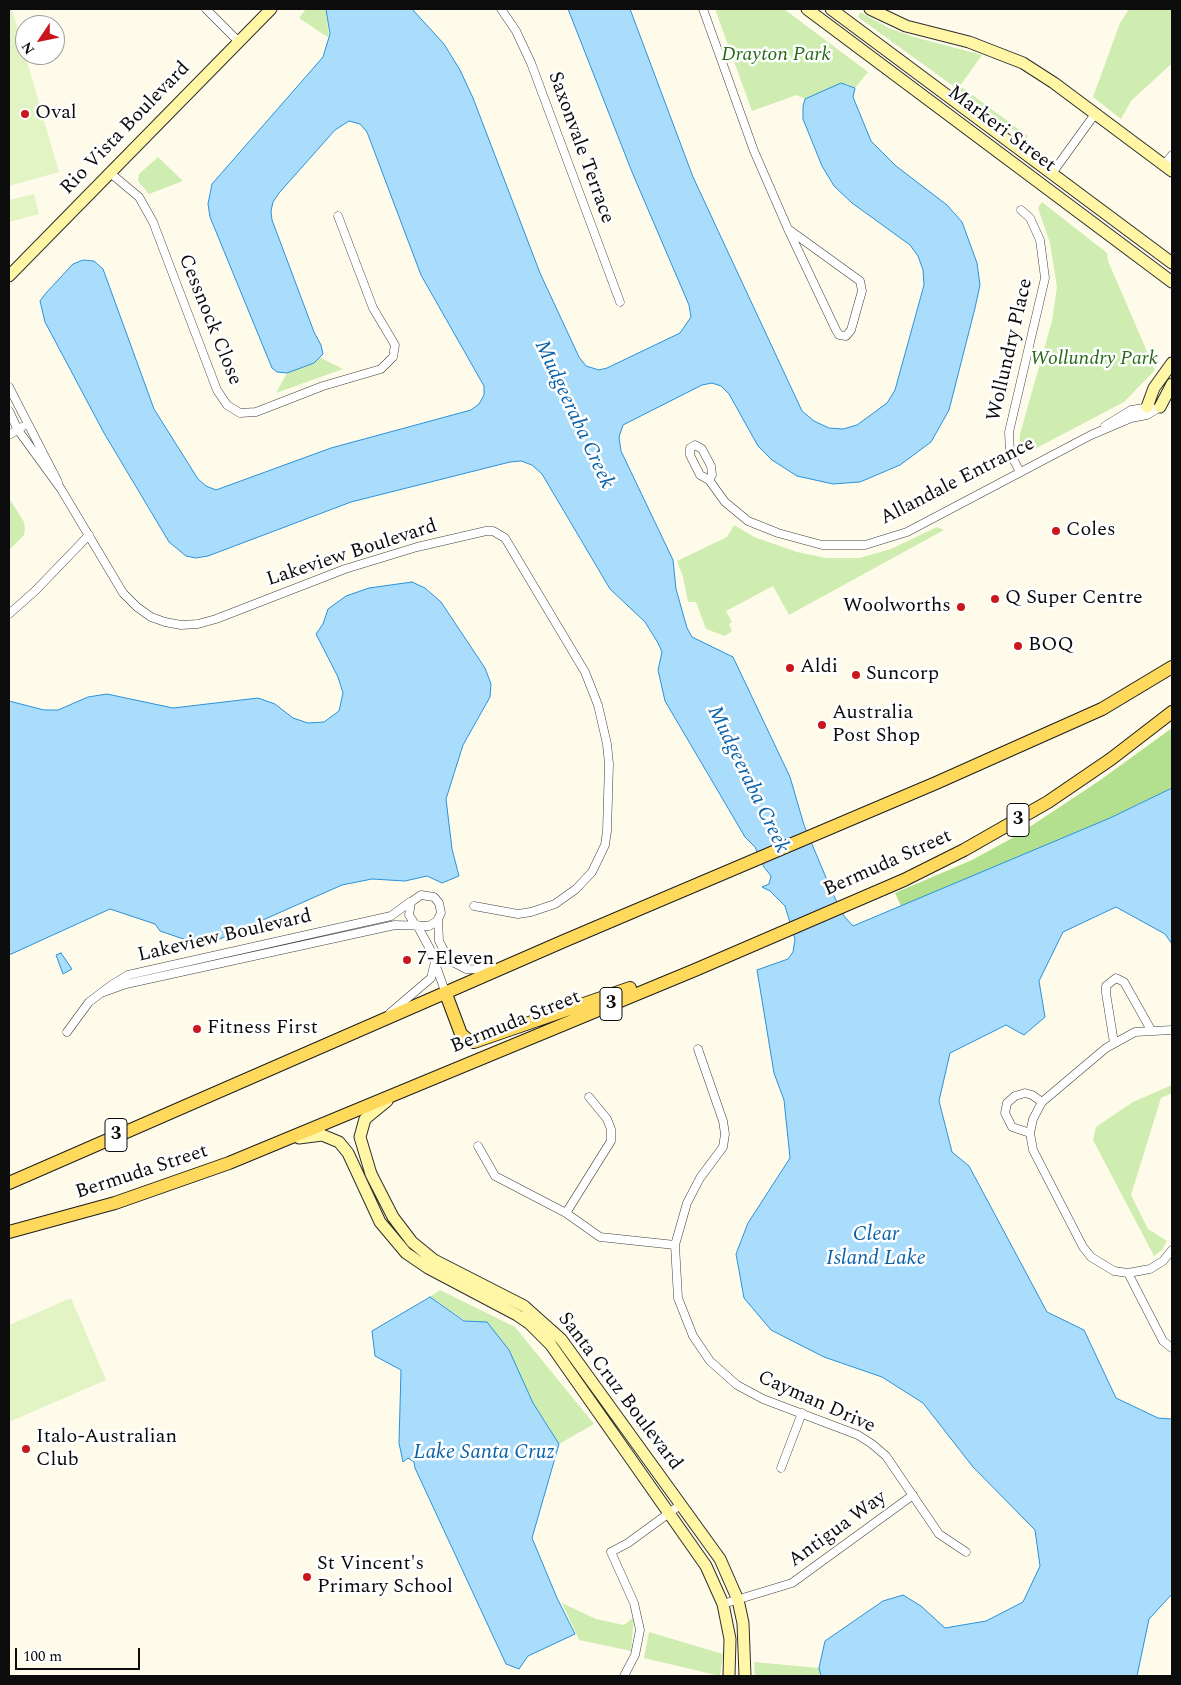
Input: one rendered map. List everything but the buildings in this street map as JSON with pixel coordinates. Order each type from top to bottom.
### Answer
[{"type":"main road","name":"Bermuda Street","points":[[9,1182],[819,834],[1102,709],[1172,668]]},
{"type":"main road","name":"Bermuda Street","points":[[9,1232],[147,1194],[285,1140],[695,970],[849,902],[964,850],[1022,818],[1111,760],[1172,712]]},
{"type":"main road","points":[[446,994],[462,1035],[470,1041],[478,1041],[600,998],[695,970]]},
{"type":"street","points":[[206,9],[238,41]]},
{"type":"street","name":"Rio Vista Boulevard","points":[[9,276],[271,9]]},
{"type":"street","name":"Saxonvale Terrace","points":[[500,9],[516,32],[531,63],[620,302]]},
{"type":"street","points":[[703,9],[751,144],[788,228],[836,330],[839,335],[846,336],[851,330],[862,291],[860,281],[788,228]]},
{"type":"street","name":"Markeri Street","points":[[806,9],[1172,282]]},
{"type":"street","name":"Markeri Street","points":[[831,9],[1053,172],[1172,263]]},
{"type":"street","points":[[870,9],[906,26],[969,42],[1008,56],[1054,83],[1168,168],[1172,155]]},
{"type":"street","points":[[1053,172],[1094,114]]},
{"type":"street","name":"Cessnock Close","points":[[109,172],[139,197],[153,222],[216,390],[227,405],[240,412],[256,412],[323,386],[381,369],[393,357],[395,345],[373,308],[338,216]]},
{"type":"street","name":"Wollundry Place","points":[[1020,210],[1030,218],[1040,240],[1045,278],[1009,432],[1010,453],[1020,472]]},
{"type":"street","points":[[1146,411],[1154,388],[1172,363]]},
{"type":"street","name":"Allandale Entrance","points":[[709,480],[725,502],[748,521],[809,542],[836,546],[865,545],[895,537],[1091,435],[1126,412],[1146,411],[1160,407],[1172,384]]},
{"type":"street","points":[[9,387],[54,470],[61,489]]},
{"type":"street","name":"Lakeview Boulevard","points":[[9,411],[18,430],[61,489],[123,593],[137,607],[151,617],[181,625],[198,624],[216,619],[345,569],[417,547],[486,531],[493,531],[505,538],[585,672],[598,705],[607,744],[609,764],[607,830],[605,845],[592,872],[580,886],[555,904],[518,914],[474,906]]},
{"type":"street","points":[[9,435],[28,423]]},
{"type":"street","points":[[9,614],[35,591],[89,535]]},
{"type":"street","points":[[446,994],[435,962],[408,913],[410,904],[414,899],[424,894],[436,899],[440,908],[438,919],[439,941],[444,954],[452,962],[472,970],[502,969]]},
{"type":"street","name":"Lakeview Boulevard","points":[[67,1032],[83,1009],[100,993],[128,975],[375,920],[397,914],[414,899]]},
{"type":"street","points":[[416,925],[429,926],[438,919]]},
{"type":"street","points":[[369,930],[375,920]]},
{"type":"street","name":"Lakeview Boulevard","points":[[100,993],[114,987],[369,930],[398,924],[416,925]]},
{"type":"street","points":[[307,935],[308,944]]},
{"type":"street","points":[[210,956],[211,965]]},
{"type":"street","points":[[376,1024],[430,980],[434,972],[435,962]]},
{"type":"street","points":[[160,968],[162,976]]},
{"type":"street","points":[[1114,1043],[1106,986],[1116,978],[1124,982],[1151,1030]]},
{"type":"street","points":[[1172,1030],[1136,1032],[1114,1043],[1042,1102],[1033,1119],[1030,1132],[1032,1150],[1083,1247],[1091,1257],[1101,1265],[1114,1271],[1128,1273],[1150,1269],[1163,1261],[1172,1250]]},
{"type":"street","name":"Cayman Drive","points":[[698,1049],[723,1121],[725,1134],[722,1147],[700,1178],[687,1203],[675,1245],[678,1298],[693,1336],[710,1361],[737,1385],[763,1398],[858,1435],[872,1444],[886,1456],[939,1534],[966,1552]]},
{"type":"street","name":"Santa Cruz Boulevard","points":[[398,1092],[365,1119],[360,1134],[362,1148],[378,1190],[404,1233],[434,1260],[524,1306],[550,1328],[575,1357],[720,1559],[738,1600],[743,1623],[745,1676]]},
{"type":"street","points":[[1030,1132],[1012,1128],[1005,1113],[1007,1104],[1015,1096],[1025,1093],[1032,1095],[1042,1102]]},
{"type":"street","points":[[566,1213],[611,1141],[611,1129],[607,1119],[589,1097]]},
{"type":"street","name":"Santa Cruz Boulevard","points":[[285,1140],[318,1135],[338,1141],[348,1153],[377,1217],[395,1242],[417,1262],[517,1315],[540,1332],[564,1361],[706,1566],[723,1604],[730,1639],[729,1676]]},
{"type":"street","points":[[362,1148],[356,1142],[350,1144],[362,1175],[366,1193]]},
{"type":"street","points":[[478,1146],[496,1176],[566,1213],[600,1237],[675,1245]]},
{"type":"street","points":[[395,1242],[404,1233]]},
{"type":"street","points":[[1128,1273],[1163,1341],[1172,1348]]},
{"type":"street","points":[[781,1468],[802,1413]]},
{"type":"street","name":"Antigua Way","points":[[723,1604],[792,1583],[913,1495]]},
{"type":"street","points":[[624,1676],[635,1655],[640,1630],[634,1603],[611,1552],[628,1543],[680,1505]]},
{"type":"green space","name":"Oval","points":[[9,9],[12,9],[15,19],[15,65],[28,65],[59,172],[9,186]]},
{"type":"green space","points":[[306,9],[326,9],[329,38],[299,18]]},
{"type":"green space","name":"Drayton Park","points":[[715,9],[784,9],[868,72],[855,88],[847,84],[805,99],[797,95],[752,111]]},
{"type":"green space","points":[[1129,9],[1172,9],[1172,66],[1170,65],[1131,101],[1121,119],[1093,97],[1120,23]]},
{"type":"green space","points":[[860,12],[889,28],[914,37],[982,55],[960,86],[1028,136],[1026,139],[858,17]]},
{"type":"green space","points":[[158,157],[183,181],[149,194],[138,181],[139,174]]},
{"type":"green space","points":[[34,194],[39,214],[9,222],[9,200]]},
{"type":"green space","name":"Wollundry Park","points":[[1042,202],[1107,253],[1108,261],[1155,370],[1124,402],[1025,454],[1019,452],[1020,434],[1052,321],[1057,287],[1050,243],[1038,208]]},
{"type":"green space","points":[[319,357],[343,369],[276,393],[287,373],[314,363]]},
{"type":"green space","points":[[9,498],[24,522],[25,529],[24,535],[9,550]]},
{"type":"green space","points":[[734,525],[754,537],[797,552],[826,558],[859,558],[891,549],[937,527],[944,530],[789,615],[773,586],[726,611],[732,622],[729,624],[732,631],[725,636],[706,629],[696,602],[688,602],[683,577],[677,561],[727,537]]},
{"type":"green space","points":[[1172,728],[1172,788],[1110,818],[901,906],[895,893],[972,860],[1016,836],[1099,781]]},
{"type":"green space","points":[[1172,1085],[1172,1093],[1161,1098],[1131,1195],[1148,1229],[1167,1241],[1162,1250],[1154,1256],[1093,1140],[1096,1127],[1133,1102]]},
{"type":"green space","points":[[440,1290],[515,1327],[594,1424],[559,1444],[533,1403],[509,1350],[430,1297]]},
{"type":"green space","points":[[71,1298],[106,1380],[9,1422],[9,1325]]},
{"type":"green space","points":[[562,1603],[596,1619],[624,1625],[634,1617],[631,1651],[579,1640]]},
{"type":"green space","points":[[649,1632],[723,1654],[720,1676],[644,1658]]},
{"type":"green space","points":[[754,1662],[819,1668],[821,1676],[755,1676]]},
{"type":"water","points":[[326,9],[412,9],[444,44],[460,70],[473,98],[540,273],[579,357],[586,366],[599,370],[607,368],[680,333],[691,317],[689,305],[632,172],[568,9],[630,9],[693,177],[802,411],[814,421],[829,428],[843,429],[857,425],[887,403],[895,390],[924,285],[923,270],[918,256],[910,245],[852,203],[834,186],[822,166],[803,119],[805,99],[841,83],[855,88],[853,97],[871,141],[896,166],[947,205],[962,222],[977,263],[980,285],[949,410],[931,442],[900,465],[860,482],[833,484],[797,476],[772,460],[758,446],[729,394],[721,386],[712,383],[702,385],[623,425],[619,437],[621,451],[673,560],[676,589],[687,628],[692,637],[733,657],[790,777],[804,825],[832,892],[844,916],[853,926],[1110,818],[1172,788],[1172,944],[1165,934],[1116,907],[1063,932],[1039,981],[1045,1017],[1024,1035],[1006,1025],[950,1053],[939,1101],[952,1152],[969,1166],[1047,1312],[1084,1330],[1116,1398],[1158,1418],[1172,1419],[1172,1594],[1149,1619],[1137,1676],[821,1676],[819,1668],[825,1641],[883,1601],[903,1595],[921,1606],[945,1628],[986,1621],[1023,1602],[1040,1566],[1035,1530],[973,1467],[923,1403],[882,1377],[824,1357],[771,1330],[744,1298],[736,1254],[748,1223],[790,1158],[784,1100],[774,1073],[757,970],[788,959],[793,952],[795,939],[785,906],[770,891],[762,887],[769,884],[771,876],[764,867],[755,847],[745,837],[665,701],[658,670],[662,652],[658,643],[645,622],[610,589],[542,474],[532,465],[521,461],[510,462],[351,502],[208,556],[196,558],[186,556],[169,542],[104,433],[45,322],[40,301],[73,264],[83,260],[94,261],[103,269],[154,409],[198,479],[206,486],[216,490],[331,448],[471,410],[479,404],[484,395],[484,386],[421,275],[367,132],[360,124],[349,121],[335,130],[279,193],[273,202],[271,211],[272,220],[314,332],[321,345],[323,354],[314,363],[287,373],[277,372],[272,368],[210,217],[208,204],[212,184],[323,57],[330,34]]},
{"type":"water","points":[[412,582],[425,588],[441,602],[485,668],[491,684],[490,697],[463,745],[446,799],[452,849],[459,876],[442,883],[427,876],[405,881],[372,879],[342,885],[204,946],[160,931],[155,924],[110,909],[9,955],[9,701],[44,710],[58,710],[88,697],[107,694],[173,708],[258,698],[275,704],[293,718],[308,723],[324,722],[339,711],[343,693],[338,677],[316,634],[323,624],[328,609],[346,596],[369,588]]},
{"type":"water","points":[[61,953],[72,969],[63,974],[56,955]]},
{"type":"water","name":"Lake Santa Cruz","points":[[430,1297],[464,1321],[487,1322],[509,1350],[533,1403],[559,1444],[532,1538],[557,1598],[575,1634],[528,1656],[519,1669],[506,1664],[415,1468],[414,1462],[408,1458],[403,1462],[399,1443],[401,1370],[375,1356],[372,1331]]},
{"type":"place","name":"Oval","points":[[25,114]]},
{"type":"place","name":"Coles","points":[[1056,531]]},
{"type":"place","name":"Q Super Centre","points":[[995,599]]},
{"type":"place","name":"Woolworths","points":[[961,607]]},
{"type":"place","name":"BOQ","points":[[1018,646]]},
{"type":"place","name":"Aldi","points":[[790,668]]},
{"type":"place","name":"Suncorp","points":[[856,675]]},
{"type":"place","name":"Australia Post Shop","points":[[822,725]]},
{"type":"place","name":"7-Eleven","points":[[407,960]]},
{"type":"place","name":"Fitness First","points":[[197,1029]]},
{"type":"place","name":"Italo-Australian Club","points":[[26,1449]]},
{"type":"place","name":"St Vincent's Primary School","points":[[307,1577]]},
{"type":"water label","name":"Mudgeeraba Creek","points":[[573,415]]},
{"type":"water label","name":"Mudgeeraba Creek","points":[[747,780]]},
{"type":"water label","name":"Clear Island Lake","points":[[876,1248]]}]
